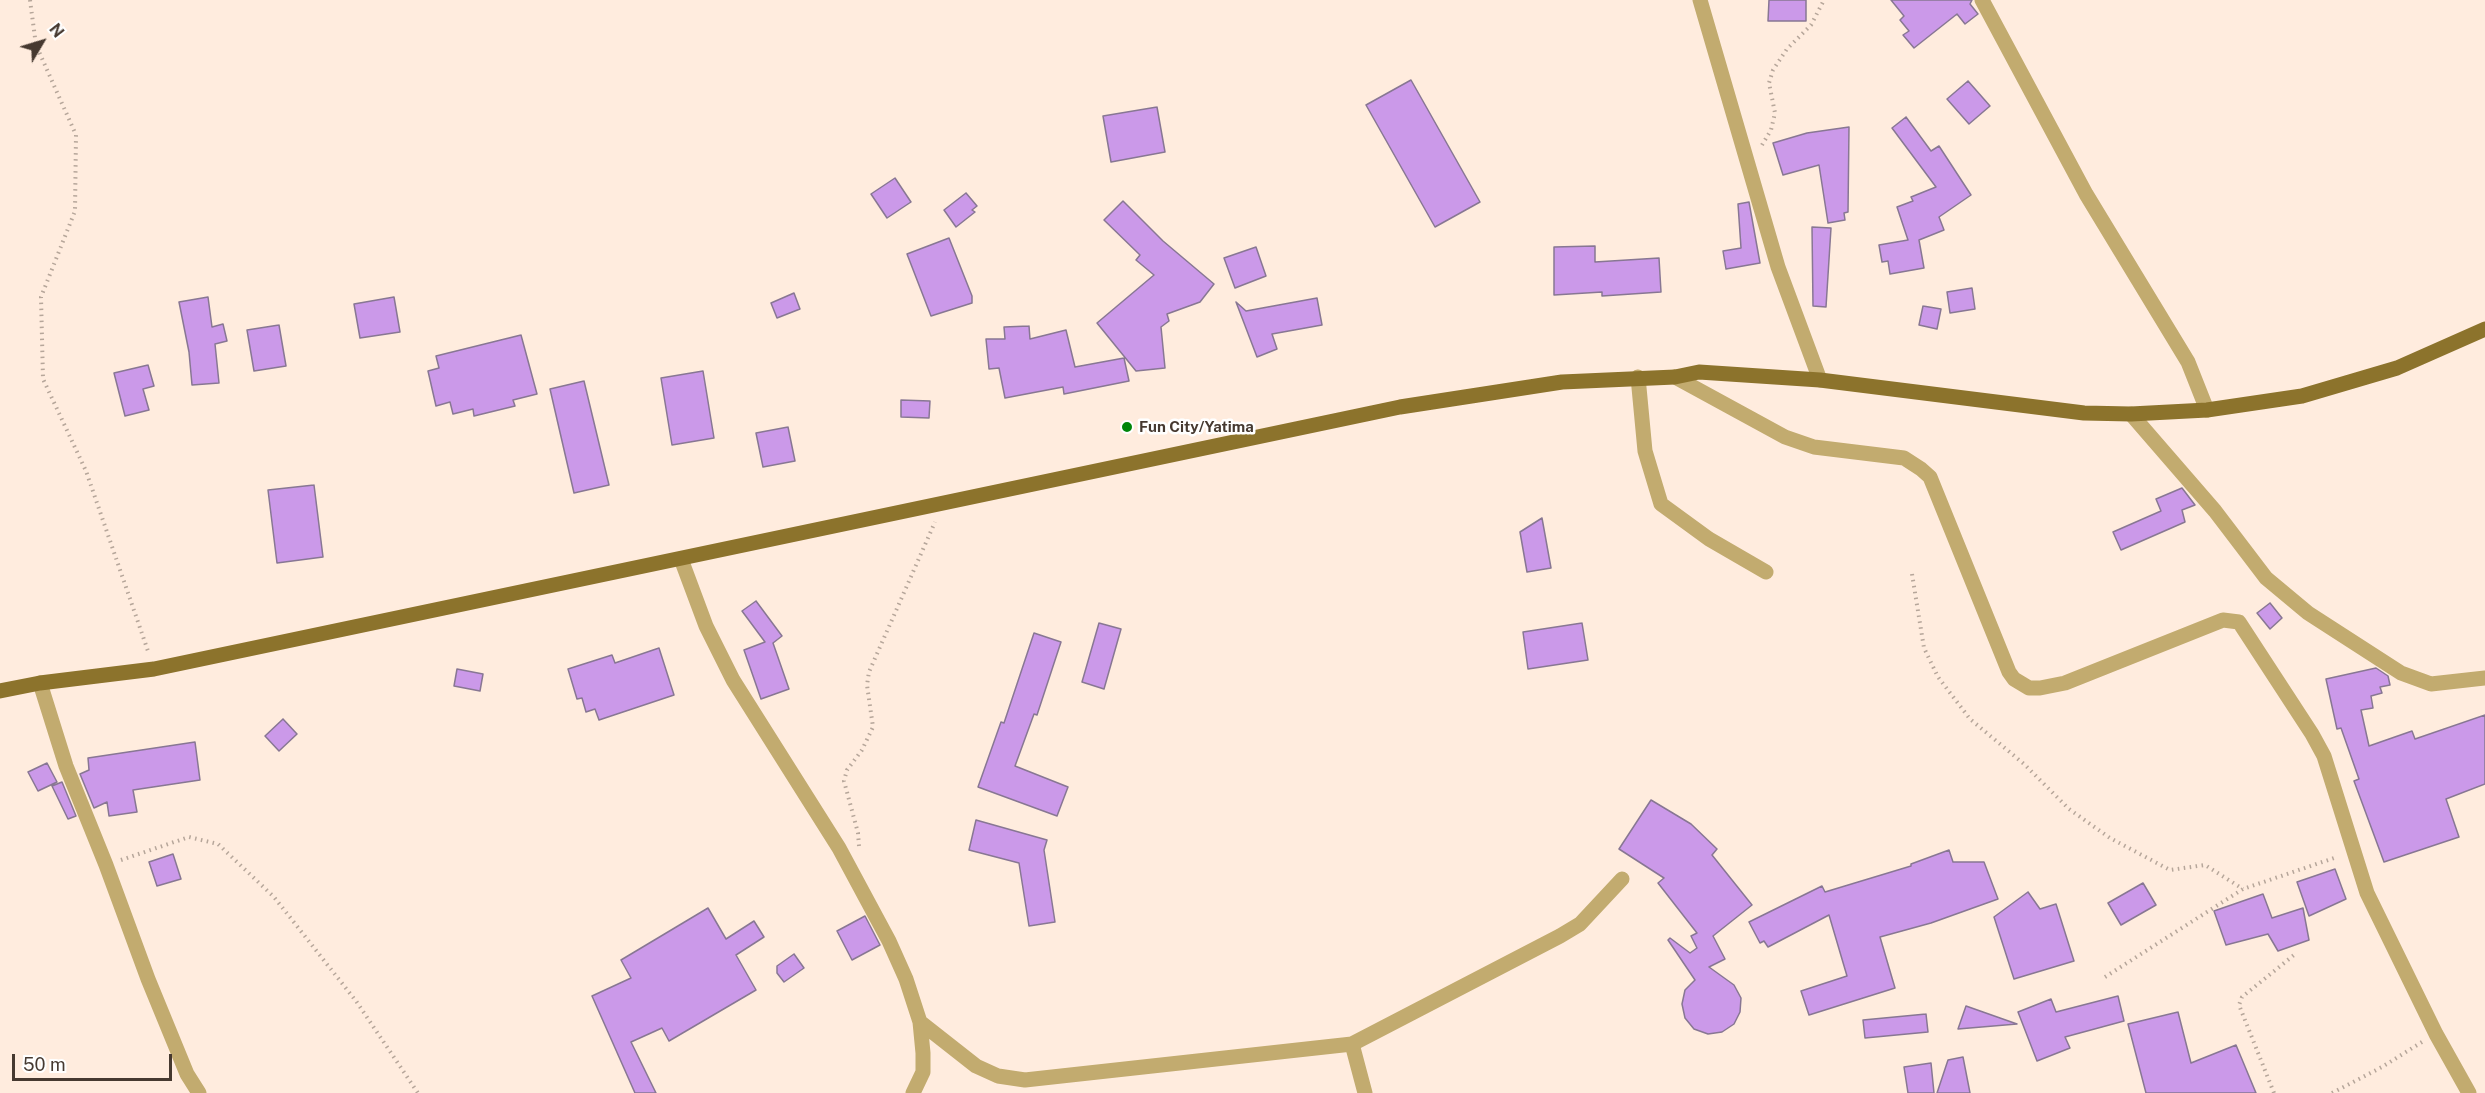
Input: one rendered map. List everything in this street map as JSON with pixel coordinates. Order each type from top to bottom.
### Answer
[{"type":"main road","points":[[0,691],[40,682],[154,669],[1400,407],[1562,382],[1675,376],[1699,372],[1820,380],[2084,413],[2131,414],[2207,410],[2257,404],[2397,368],[2485,329]]},
{"type":"street","points":[[1700,0],[1779,267],[1820,380]]},
{"type":"street","points":[[1982,0],[2086,194],[2188,362],[2207,410]]},
{"type":"street","points":[[1675,376],[1785,437],[1814,447],[1904,459],[1921,469],[1930,477],[2009,672],[2020,684],[2029,688],[2065,683],[2223,620],[2239,622],[2324,756],[2352,852],[2388,940],[2469,1093]]},
{"type":"street","points":[[1638,377],[1645,451],[1661,504],[1709,538],[1766,572]]},
{"type":"street","points":[[2131,414],[2215,511],[2266,578],[2308,613],[2401,673],[2431,684],[2485,678]]},
{"type":"street","points":[[681,559],[706,626],[733,680],[839,848],[889,941],[906,979],[921,1022],[923,1072],[913,1093]]},
{"type":"street","points":[[40,682],[66,766],[148,979],[187,1074],[199,1093]]},
{"type":"street","points":[[921,1022],[976,1066],[998,1076],[1025,1080],[1352,1044],[1580,924],[1622,879]]},
{"type":"street","points":[[1352,1044],[1365,1093]]},
{"type":"path","points":[[30,0],[36,45],[76,135],[75,211],[41,297],[43,379],[86,471],[154,669]]},
{"type":"path","points":[[1749,165],[1771,130],[1775,113],[1769,83],[1773,70],[1787,49],[1811,25],[1824,0]]},
{"type":"path","points":[[859,855],[858,833],[844,781],[847,770],[862,750],[873,727],[867,685],[869,672],[888,626],[910,584],[943,504]]},
{"type":"path","points":[[1912,574],[1924,648],[1938,676],[1970,720],[2024,764],[2068,809],[2110,838],[2170,870],[2205,865],[2243,889]]},
{"type":"path","points":[[106,865],[189,837],[218,844],[274,897],[356,1001],[418,1093]]},
{"type":"path","points":[[2105,977],[2243,889],[2352,852]]},
{"type":"path","points":[[2274,1093],[2239,1005],[2242,997],[2294,955]]},
{"type":"path","points":[[2332,1093],[2382,1067],[2436,1034]]},
{"type":"building","points":[[1769,0],[1806,0],[1806,21],[1768,21]]},
{"type":"building","points":[[1891,0],[1972,0],[1970,4],[1978,14],[1965,24],[1957,14],[1914,48],[1903,35],[1909,31],[1900,20],[1904,16]]},
{"type":"building","points":[[1411,80],[1480,202],[1435,227],[1366,105]]},
{"type":"building","points":[[1968,81],[1990,106],[1969,124],[1947,99]]},
{"type":"building","points":[[1157,107],[1165,152],[1111,162],[1103,116]]},
{"type":"building","points":[[1906,117],[1931,151],[1939,146],[1971,195],[1939,217],[1944,230],[1919,240],[1924,268],[1890,274],[1888,261],[1882,262],[1879,245],[1908,240],[1897,207],[1913,201],[1911,197],[1936,187],[1892,128]]},
{"type":"building","points":[[1849,127],[1848,212],[1844,213],[1845,220],[1828,223],[1819,165],[1783,175],[1773,143],[1807,133]]},
{"type":"building","points":[[895,178],[911,202],[887,218],[871,194]]},
{"type":"building","points":[[966,193],[977,206],[972,210],[975,212],[956,227],[944,210]]},
{"type":"building","points":[[1123,201],[1163,241],[1214,284],[1200,302],[1167,314],[1169,321],[1161,327],[1165,368],[1136,371],[1097,323],[1154,275],[1136,260],[1140,255],[1104,220]]},
{"type":"building","points":[[1749,202],[1760,263],[1726,269],[1723,251],[1741,248],[1738,204]]},
{"type":"building","points":[[1812,227],[1831,228],[1826,307],[1813,306]]},
{"type":"building","points":[[949,238],[972,296],[972,303],[931,316],[907,254]]},
{"type":"building","points":[[1595,246],[1595,262],[1659,258],[1661,292],[1602,296],[1602,292],[1554,295],[1554,247]]},
{"type":"building","points":[[1256,247],[1266,276],[1235,288],[1224,258]]},
{"type":"building","points":[[1972,288],[1975,309],[1950,313],[1947,292]]},
{"type":"building","points":[[794,293],[800,309],[777,318],[771,303]]},
{"type":"building","points":[[208,297],[212,327],[223,324],[227,341],[215,344],[219,383],[192,385],[189,352],[179,302]]},
{"type":"building","points":[[394,297],[400,332],[360,338],[354,304]]},
{"type":"building","points":[[1317,298],[1322,325],[1272,334],[1277,349],[1257,357],[1236,302],[1246,311]]},
{"type":"building","points":[[1923,306],[1941,309],[1937,329],[1919,325]]},
{"type":"building","points":[[279,325],[286,366],[254,371],[247,330]]},
{"type":"building","points":[[1029,326],[1030,339],[1066,330],[1075,367],[1124,358],[1129,381],[1064,394],[1063,387],[1005,398],[999,368],[989,369],[986,339],[1005,339],[1004,327]]},
{"type":"building","points":[[521,335],[537,394],[513,400],[515,406],[474,416],[473,409],[453,414],[450,402],[436,406],[428,371],[439,368],[436,356]]},
{"type":"building","points":[[148,365],[154,386],[143,389],[149,410],[125,416],[114,373]]},
{"type":"building","points":[[703,371],[714,438],[672,445],[661,378]]},
{"type":"building","points":[[584,381],[609,485],[574,493],[550,389]]},
{"type":"building","points":[[901,400],[930,401],[929,418],[901,417]]},
{"type":"building","points":[[788,427],[795,461],[763,467],[756,433]]},
{"type":"building","points":[[314,485],[323,557],[277,563],[268,490]]},
{"type":"building","points":[[2182,488],[2195,505],[2182,510],[2185,522],[2121,550],[2113,532],[2161,511],[2156,499]]},
{"type":"building","points":[[1542,518],[1551,568],[1527,572],[1520,532]]},
{"type":"building","points":[[756,601],[782,636],[773,643],[789,689],[761,699],[744,650],[765,642],[742,611]]},
{"type":"building","points":[[2270,603],[2282,618],[2270,629],[2257,613]]},
{"type":"building","points":[[1099,623],[1121,629],[1104,689],[1082,682]]},
{"type":"building","points":[[1582,623],[1588,660],[1528,669],[1523,632]]},
{"type":"building","points":[[1034,633],[1061,642],[1037,715],[1034,714],[1015,766],[1068,787],[1057,816],[978,787],[1001,722],[1004,723]]},
{"type":"building","points":[[659,648],[674,695],[599,720],[595,709],[586,712],[582,698],[577,699],[568,669],[612,655],[615,663]]},
{"type":"building","points":[[2376,668],[2388,676],[2390,685],[2380,687],[2382,693],[2371,696],[2373,708],[2361,710],[2369,746],[2412,731],[2415,739],[2485,715],[2485,784],[2446,799],[2459,837],[2384,862],[2354,781],[2359,779],[2341,728],[2337,729],[2326,679]]},
{"type":"building","points":[[457,669],[483,674],[480,691],[454,686]]},
{"type":"building","points":[[283,719],[297,734],[279,751],[265,736]]},
{"type":"building","points":[[195,742],[200,780],[133,790],[137,812],[109,816],[107,802],[94,808],[80,774],[89,770],[88,758]]},
{"type":"building","points":[[47,763],[57,782],[38,791],[28,772]]},
{"type":"building","points":[[62,782],[76,816],[68,819],[52,786]]},
{"type":"building","points":[[1651,800],[1691,824],[1717,849],[1712,855],[1752,905],[1713,936],[1725,959],[1709,967],[1734,985],[1741,998],[1740,1012],[1734,1024],[1722,1032],[1708,1034],[1694,1029],[1685,1018],[1682,1004],[1685,990],[1695,980],[1668,940],[1670,938],[1690,953],[1697,948],[1691,936],[1697,933],[1658,883],[1664,878],[1619,849]]},
{"type":"building","points":[[976,820],[1047,840],[1044,850],[1055,922],[1029,926],[1019,863],[969,850]]},
{"type":"building","points":[[1949,850],[1953,862],[1984,862],[1998,899],[1931,923],[1880,937],[1895,988],[1809,1015],[1801,991],[1847,976],[1829,915],[1768,947],[1764,941],[1760,943],[1749,922],[1822,886],[1825,892],[1911,866],[1911,864]]},
{"type":"building","points":[[173,854],[181,879],[157,886],[149,862]]},
{"type":"building","points":[[2335,869],[2346,899],[2309,916],[2297,882]]},
{"type":"building","points":[[2143,883],[2156,905],[2121,925],[2108,903]]},
{"type":"building","points":[[2028,892],[2040,909],[2056,904],[2074,961],[2014,979],[1994,917]]},
{"type":"building","points":[[2263,894],[2272,918],[2303,908],[2309,940],[2278,951],[2268,934],[2226,945],[2214,911]]},
{"type":"building","points":[[708,908],[726,939],[754,921],[764,937],[736,955],[756,990],[669,1041],[662,1028],[631,1042],[656,1093],[635,1093],[592,996],[631,978],[621,960]]},
{"type":"building","points":[[865,916],[880,945],[852,960],[837,931]]},
{"type":"building","points":[[794,954],[804,968],[784,982],[777,973],[777,966]]},
{"type":"building","points":[[2118,996],[2124,1021],[2065,1037],[2070,1048],[2037,1061],[2018,1012],[2051,999],[2056,1012]]},
{"type":"building","points":[[1966,1006],[2017,1024],[1958,1029]]},
{"type":"building","points":[[2178,1012],[2191,1063],[2236,1045],[2256,1093],[2146,1093],[2128,1024]]},
{"type":"building","points":[[1926,1014],[1928,1032],[1865,1038],[1863,1020]]},
{"type":"building","points":[[1963,1057],[1970,1093],[1937,1093],[1948,1060]]},
{"type":"building","points":[[1931,1063],[1934,1093],[1908,1093],[1904,1067]]},
{"type":"place","name":"Fun City/Yatima","points":[[1127,427]]}]
